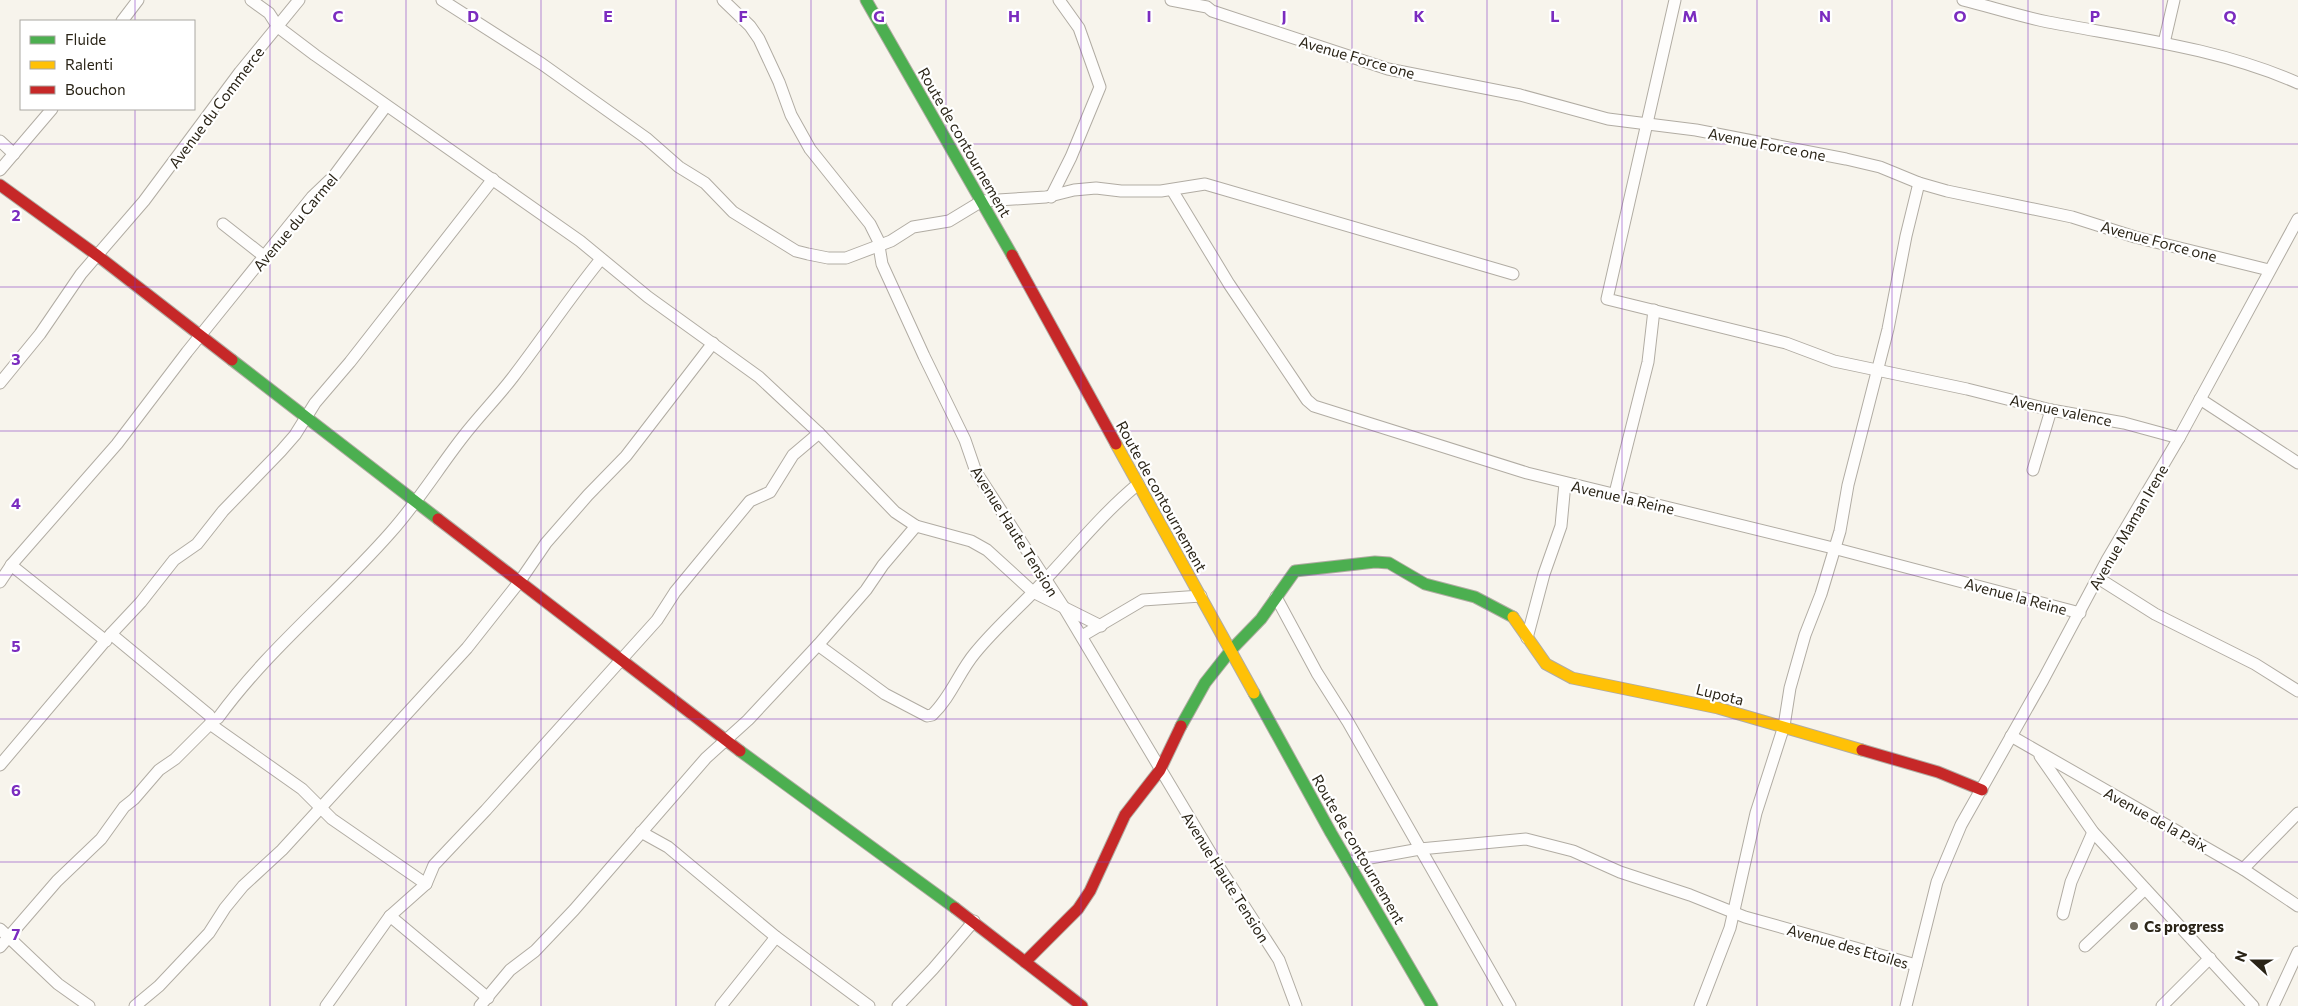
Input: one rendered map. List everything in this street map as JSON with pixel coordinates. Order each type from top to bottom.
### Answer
[{"type":"street","points":[[123,20],[138,0]]},
{"type":"street","points":[[251,0],[269,13],[278,27],[386,106],[580,241],[648,297],[765,382],[819,433],[895,512],[916,526],[971,541],[987,550],[1033,592],[1101,626]]},
{"type":"street","name":"Avenue du Commerce","points":[[0,383],[40,334],[76,282],[133,215],[188,144],[240,72],[299,0]]},
{"type":"street","points":[[442,0],[579,90],[646,138],[679,167],[705,183],[733,212],[796,251],[828,258],[846,258],[891,241],[913,227],[950,221],[982,201],[1051,196],[1074,190],[1096,188],[1121,192],[1172,190],[1205,184],[1513,274]]},
{"type":"street","name":"Avenue Haute Tension","points":[[723,0],[754,32],[775,74],[802,137],[832,179],[863,213],[870,224],[879,246],[882,264],[965,440],[972,466],[1082,636],[1218,867],[1279,960],[1296,1006]]},
{"type":"street","name":"Route de contournement","points":[[866,0],[982,201],[1348,862],[1432,1006]]},
{"type":"street","points":[[1051,196],[1100,87],[1079,28],[1059,0]]},
{"type":"street","name":"Avenue Force one","points":[[1171,0],[1207,4],[1212,11],[1388,69],[1520,95],[1608,119],[1696,130],[1846,159],[1880,167],[1919,183],[1996,202],[2072,217],[2135,236],[2270,270]]},
{"type":"street","points":[[1646,123],[1675,0]]},
{"type":"street","points":[[1963,0],[2045,21],[2164,43],[2237,60],[2272,72],[2298,84]]},
{"type":"street","points":[[2164,43],[2174,0]]},
{"type":"street","name":"Avenue du Carmel","points":[[0,582],[8,564],[117,444],[312,198],[334,176],[386,106]]},
{"type":"street","points":[[0,170],[51,110]]},
{"type":"street","name":"Avenue valence","points":[[1646,123],[1617,262],[1607,299],[1793,345],[1834,360],[2050,410],[2124,423],[2179,438]]},
{"type":"street","points":[[0,141],[14,154]]},
{"type":"street","points":[[0,765],[108,637],[141,602],[174,560],[196,544],[223,510],[281,451],[315,402],[350,362],[493,179]]},
{"type":"street","points":[[1700,1006],[1730,928],[1756,813],[1784,726],[1788,700],[1801,649],[1821,594],[1833,548],[1840,531],[1848,485],[1878,370],[1919,183]]},
{"type":"street","points":[[0,185],[98,256],[622,658],[726,741],[848,828],[916,881],[974,921],[1082,1006]]},
{"type":"street","name":"Avenue la Reine","points":[[1172,190],[1229,284],[1307,400],[1314,406],[1441,447],[1565,483],[1615,493],[1833,548],[2080,613]]},
{"type":"street","name":"Avenue Maman Irene","points":[[1906,1006],[1941,868],[1961,825],[2098,578],[2179,438],[2270,270],[2293,240],[2298,219]]},
{"type":"street","points":[[223,224],[265,258]]},
{"type":"street","points":[[0,947],[4,933],[101,839],[124,807],[159,770],[175,759],[212,723],[315,608],[369,557],[416,501],[462,437],[512,379],[548,332],[567,302],[601,259]]},
{"type":"street","points":[[1615,493],[1648,362],[1654,310]]},
{"type":"street","points":[[135,1006],[159,986],[210,933],[225,908],[244,886],[282,850],[467,648],[520,581],[546,542],[588,494],[626,456],[713,343]]},
{"type":"street","points":[[2200,399],[2298,463]]},
{"type":"street","points":[[2033,470],[2050,410]]},
{"type":"street","points":[[326,1006],[390,916],[426,884],[434,864],[486,810],[657,620],[675,592],[750,501],[770,492],[794,455],[819,433]]},
{"type":"street","points":[[1527,638],[1544,574],[1561,526],[1565,483]]},
{"type":"street","points":[[818,645],[885,694],[908,708],[931,716],[951,693],[974,654],[1114,504],[1138,484]]},
{"type":"street","points":[[390,916],[484,1002],[502,978],[536,951],[641,832],[652,823],[706,758],[726,741],[818,645],[866,590],[883,565],[916,526]]},
{"type":"street","name":"Lupota","points":[[1025,962],[1078,909],[1090,891],[1125,815],[1160,770],[1190,708],[1205,683],[1231,650],[1246,636],[1295,571],[1375,562],[1389,563],[1406,575],[1435,587],[1475,597],[1510,616],[1520,625],[1546,664],[1572,678],[1718,708],[1784,726],[1938,772],[1982,790]]},
{"type":"street","points":[[8,564],[108,637],[209,715],[212,723],[302,789],[332,819],[426,884]]},
{"type":"street","points":[[2098,578],[2155,614],[2255,664],[2298,691]]},
{"type":"street","points":[[1082,636],[1144,600],[1202,596]]},
{"type":"street","points":[[1276,598],[1316,673],[1348,722],[1510,1006]]},
{"type":"street","name":"Avenue de la Paix","points":[[2010,736],[2243,869],[2298,906]]},
{"type":"street","points":[[2038,753],[2093,832],[2253,1006]]},
{"type":"street","points":[[2243,869],[2298,813]]},
{"type":"street","points":[[641,832],[668,847],[776,937],[870,1006]]},
{"type":"street","points":[[2063,914],[2071,882],[2093,832]]},
{"type":"street","name":"Avenue des Etoiles","points":[[1348,862],[1420,848],[1526,839],[1573,851],[1620,872],[1734,912],[1916,965]]},
{"type":"street","points":[[2085,946],[2145,888]]},
{"type":"street","points":[[898,1006],[974,921]]},
{"type":"street","points":[[4,933],[58,984],[90,1006]]},
{"type":"street","points":[[721,1006],[776,937]]},
{"type":"street","points":[[2273,1006],[2298,952]]},
{"type":"street","points":[[2162,1006],[2210,958]]},
{"type":"traffic: fast","points":[[866,0],[1012,255]]},
{"type":"traffic: fast","points":[[232,360],[438,519]]},
{"type":"traffic: fast","points":[[1181,726],[1205,683],[1231,650],[1261,619],[1295,571],[1375,562],[1389,563],[1425,584],[1475,597],[1513,617]]},
{"type":"traffic: fast","points":[[1254,693],[1331,833],[1432,1006]]},
{"type":"traffic: fast","points":[[740,751],[955,908]]},
{"type":"traffic: slow","points":[[1116,444],[1254,693]]},
{"type":"traffic: slow","points":[[1513,617],[1546,664],[1572,678],[1718,708],[1862,750]]},
{"type":"traffic: jam","points":[[0,185],[98,256],[232,360]]},
{"type":"traffic: jam","points":[[1012,255],[1116,444]]},
{"type":"traffic: jam","points":[[438,519],[740,751]]},
{"type":"traffic: jam","points":[[1025,962],[1078,909],[1090,891],[1125,815],[1160,770],[1181,726]]},
{"type":"traffic: jam","points":[[1862,750],[1938,772],[1982,790]]},
{"type":"traffic: jam","points":[[955,908],[1082,1006]]},
{"type":"place","name":"Cs progress","points":[[2134,926]]}]
